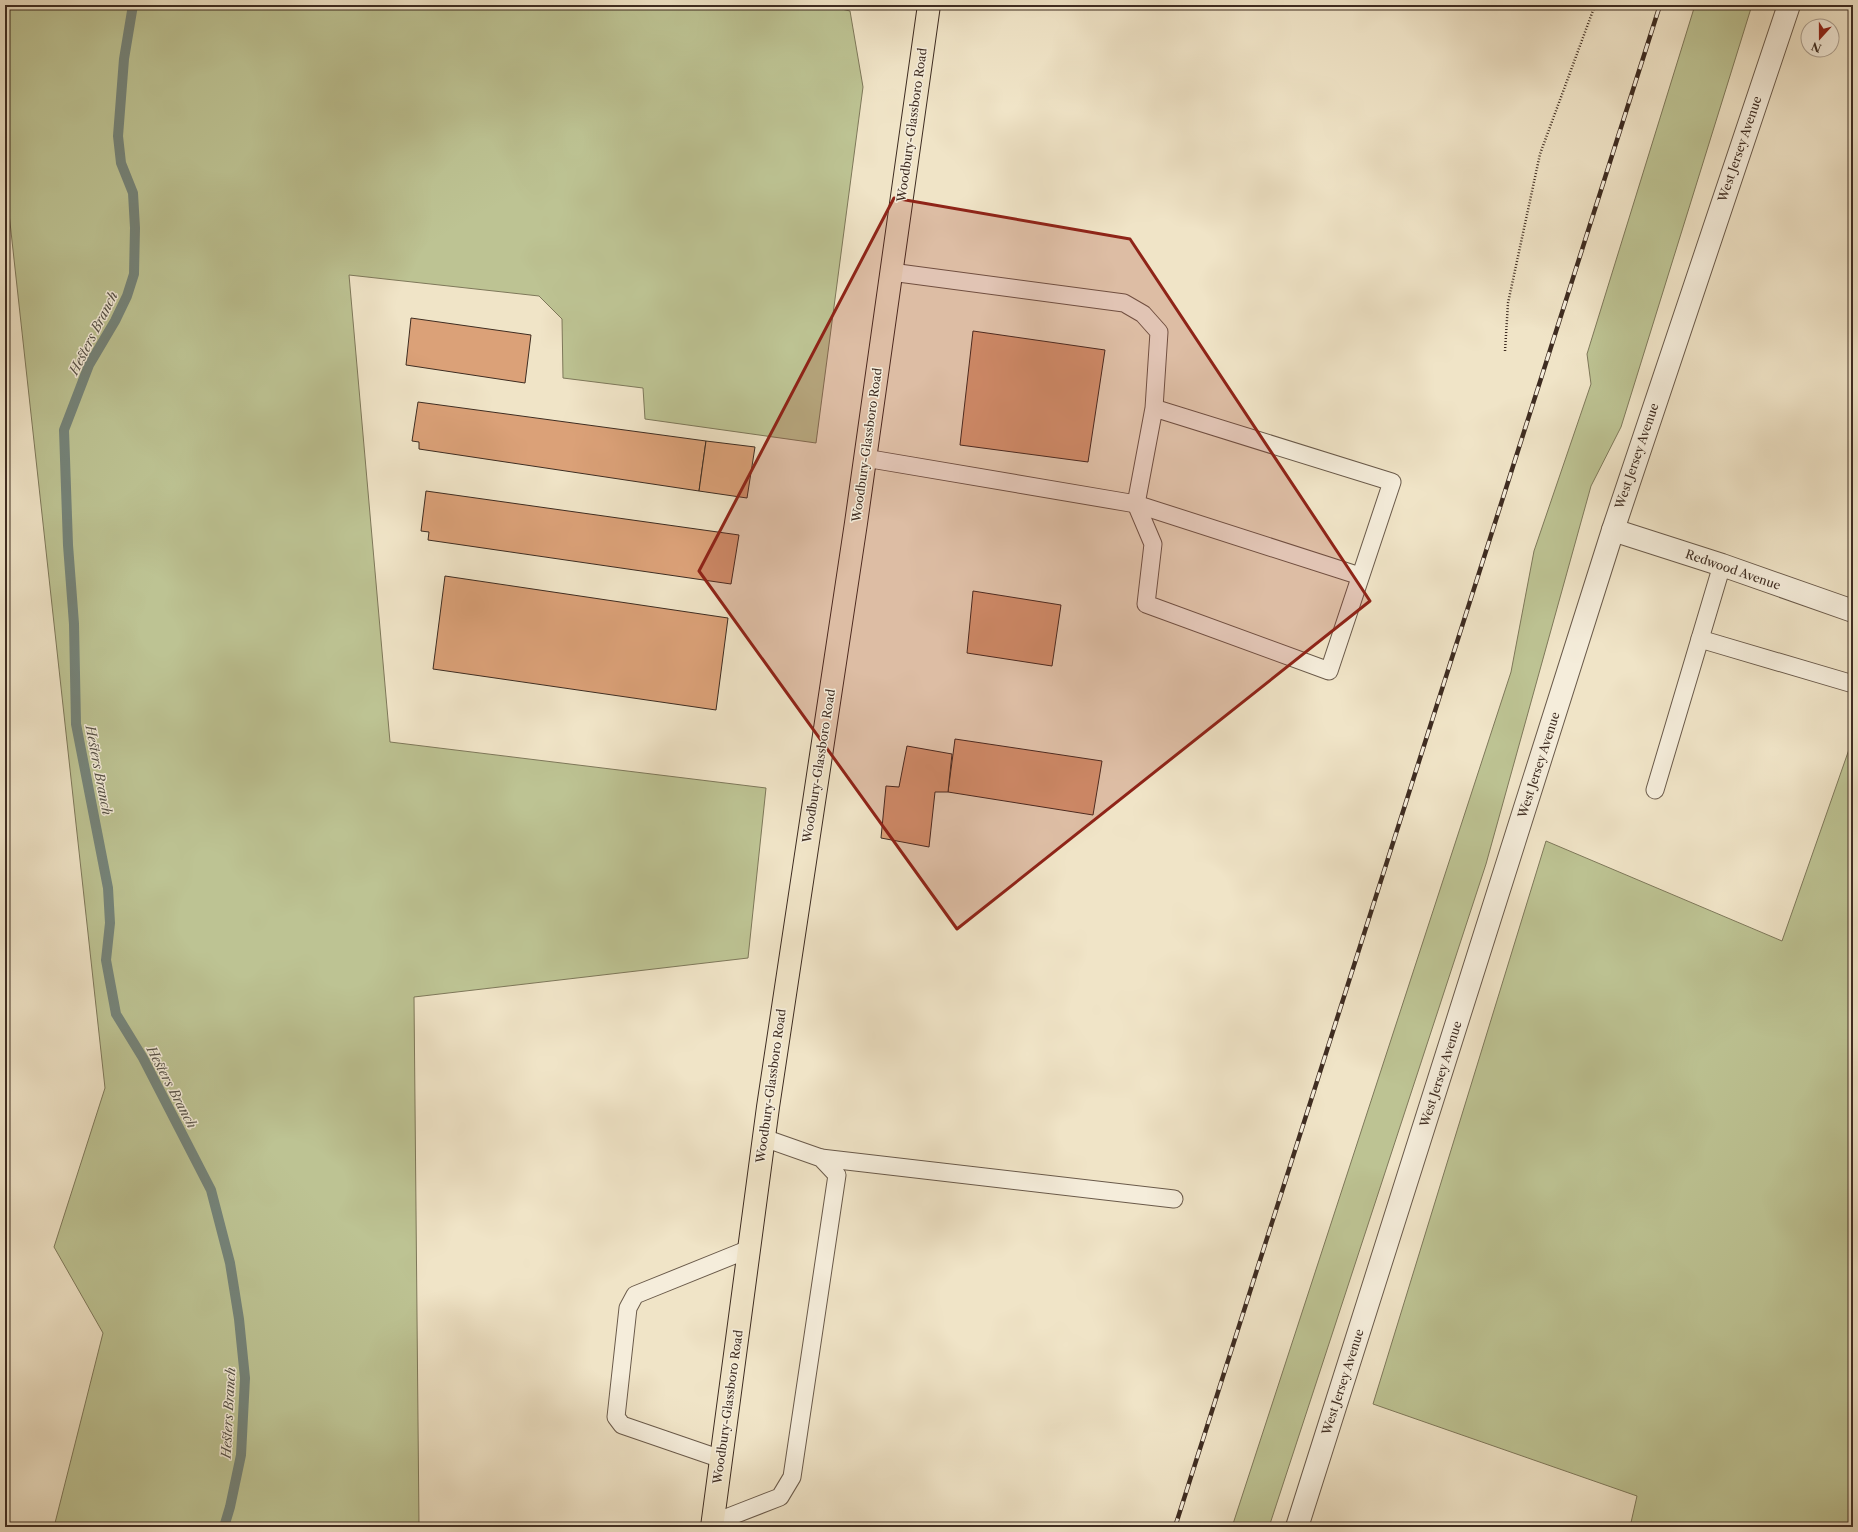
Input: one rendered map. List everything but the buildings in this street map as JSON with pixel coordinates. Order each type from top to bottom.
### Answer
[{"type":"main road","name":"Woodbury-Glassboro Road","points":[[712,1525],[764,1138],[865,458],[929,5]]},
{"type":"street","name":"West Jersey Avenue","points":[[1297,1527],[1613,530],[1789,5]]},
{"type":"street","name":"Redwood Avenue","points":[[1613,530],[1722,565],[1853,611]]},
{"type":"lane","points":[[891,272],[1124,303],[1143,314],[1159,332],[1154,408],[1136,504],[1154,544],[1146,604],[1329,671],[1392,482],[1154,408]]},
{"type":"lane","points":[[865,458],[1136,504],[1360,576]]},
{"type":"lane","points":[[1655,790],[1722,565]]},
{"type":"lane","points":[[1700,639],[1853,684]]},
{"type":"lane","points":[[764,1138],[821,1158],[1174,1199]]},
{"type":"lane","points":[[712,1525],[780,1497],[792,1477],[837,1176],[821,1158]]},
{"type":"lane","points":[[721,1459],[622,1425],[616,1417],[628,1308],[635,1295],[749,1249]]},
{"type":"path","points":[[1505,351],[1508,303],[1540,154],[1595,5]]},
{"type":"highlighted area","points":[[894,198],[1130,239],[1370,601],[957,929],[699,571]]},
{"type":"green space","points":[[5,5],[825,5],[850,11],[863,87],[816,443],[645,419],[643,388],[563,378],[562,319],[539,296],[349,275],[390,742],[766,788],[748,958],[414,997],[419,1527],[54,1527],[103,1333],[54,1247],[105,1088],[5,177]]},
{"type":"green space","points":[[1695,5],[1752,5],[1621,427],[1591,486],[1486,864],[1269,1527],[1232,1527],[1511,672],[1534,551],[1591,384],[1587,354]]},
{"type":"green space","points":[[1853,738],[1853,1527],[1630,1527],[1637,1496],[1373,1404],[1546,841],[1782,941]]},
{"type":"waterway","name":"Hesters Branch","points":[[133,5],[124,59],[118,136],[121,163],[133,193],[135,228],[134,274],[127,296],[115,321],[89,365],[64,430],[68,545],[74,624],[76,724],[108,888],[110,923],[106,960],[116,1014],[143,1058],[211,1190],[230,1263],[239,1319],[245,1378],[241,1455],[230,1507],[224,1527]]},
{"type":"railway","points":[[1175,1527],[1660,5]]}]
